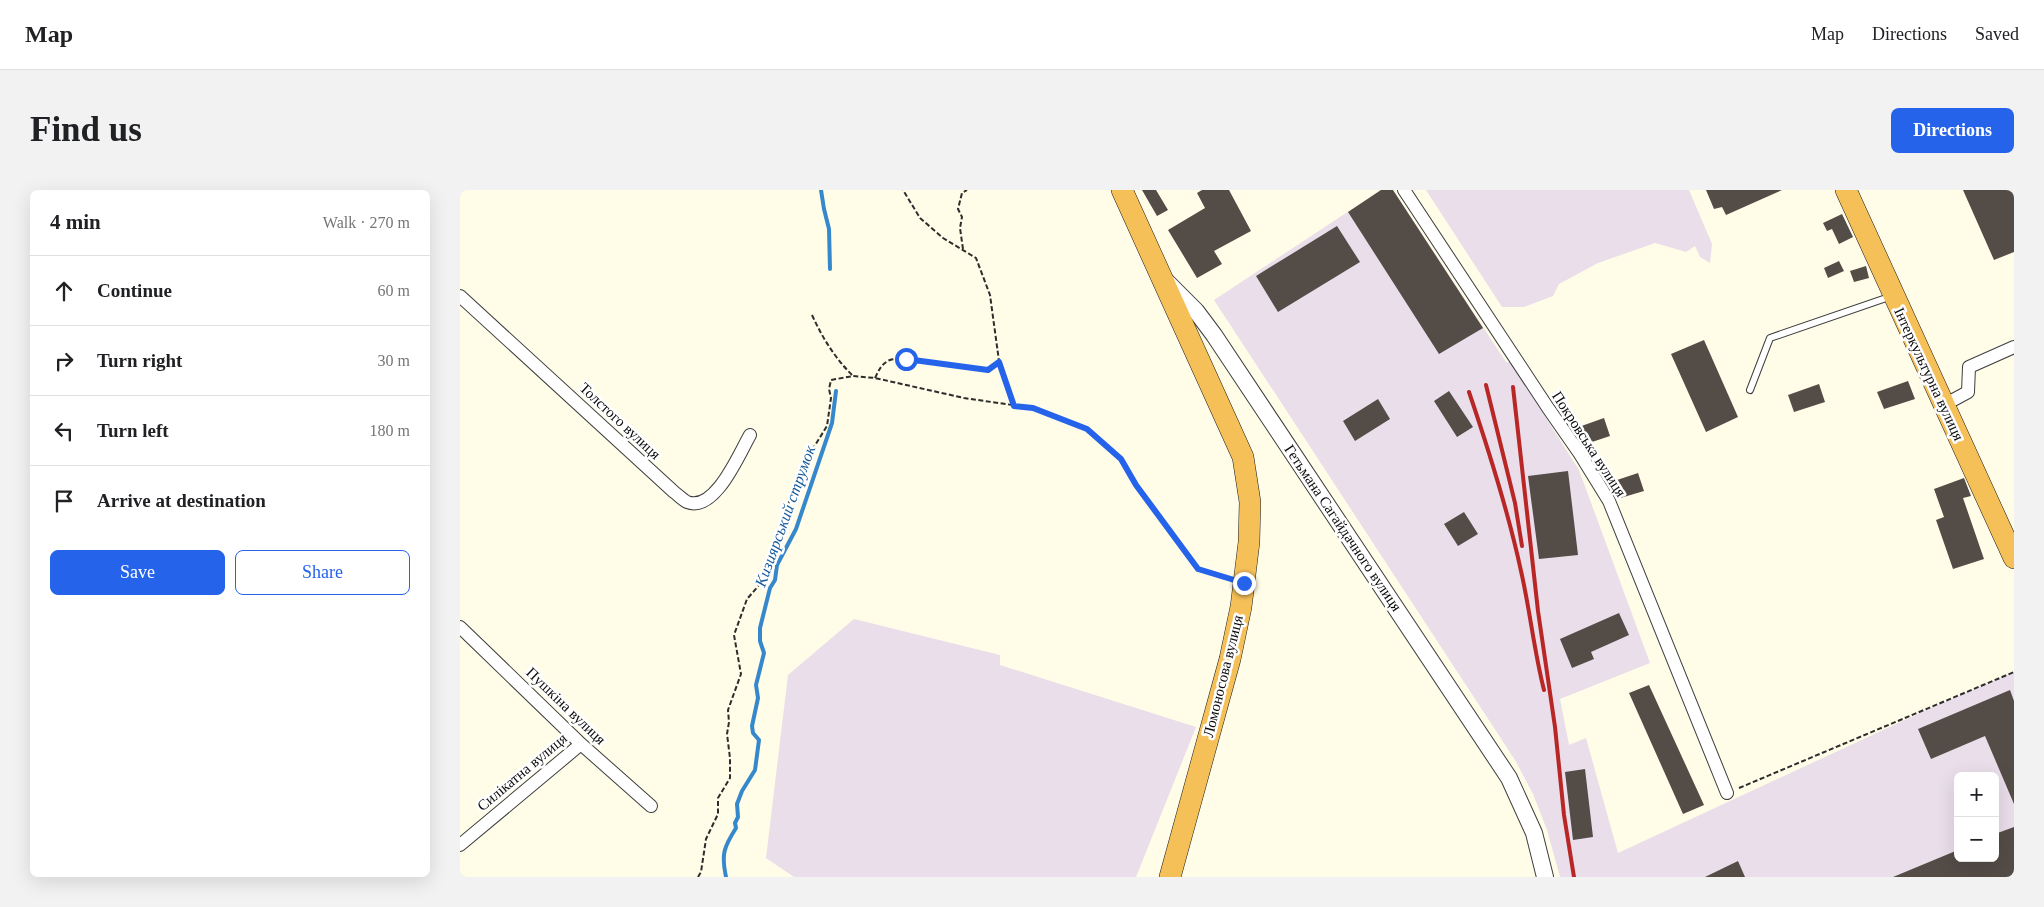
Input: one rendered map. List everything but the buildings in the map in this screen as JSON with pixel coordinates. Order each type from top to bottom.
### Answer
[{"type":"highway","name":"Гетьмана Сагайдачного вулиця","points":[[1122,190],[1163,278]]},
{"type":"highway","name":"Інтеркультурна вулиця","points":[[1846,190],[2014,558]]},
{"type":"highway","name":"Ломоносова вулиця","points":[[1163,278],[1243,457],[1250,502],[1249,542],[1241,607],[1230,659],[1170,877]]},
{"type":"street","name":"Покровська вулиця","points":[[1404,190],[1580,454],[1609,501],[1728,793]]},
{"type":"street","name":"Гетьмана Сагайдачного вулиця","points":[[1163,278],[1196,311],[1214,335],[1509,778],[1534,833],[1545,877]]},
{"type":"street","name":"Толстого вулиця","points":[[460,296],[687,502],[701,502],[717,492],[750,435]]},
{"type":"street","points":[[1944,405],[1968,392],[1969,366],[2014,347]]},
{"type":"street","name":"Пушкіна вулиця","points":[[460,628],[581,744],[651,806]]},
{"type":"street","name":"Силікатна вулиця","points":[[460,845],[581,744]]},
{"type":"lane","points":[[1750,390],[1770,338],[1893,295]]},
{"type":"path","points":[[903,190],[920,218],[942,238],[976,258],[990,295],[999,362],[1014,406]]},
{"type":"path","points":[[963,249],[960,228],[962,217],[958,209],[962,194],[967,190]]},
{"type":"path","points":[[812,315],[831,350],[841,364],[854,376]]},
{"type":"path","points":[[875,378],[880,366],[890,360],[906,359],[988,370],[999,362]]},
{"type":"path","points":[[698,877],[702,872],[706,839],[718,814],[718,798],[730,778],[727,734],[728,710],[741,674],[734,635],[747,599],[768,576],[774,554],[779,550],[785,532],[789,502],[806,467],[809,455],[827,426],[831,398],[829,389],[831,380],[854,376],[875,378],[924,390],[1033,408],[1087,429],[1121,459],[1136,485],[1198,569],[1244,583]]},
{"type":"path","points":[[1728,793],[2014,672]]},
{"type":"shaded area","points":[[1381,190],[1393,190],[1506,362],[1514,363],[1579,470],[1650,663],[1560,699],[1569,745],[1586,738],[1618,853],[1924,711],[2014,672],[2014,877],[1560,877],[1547,830],[1533,794],[1515,760],[1214,300]]},
{"type":"shaded area","points":[[1426,190],[1689,190],[1712,244],[1710,263],[1700,257],[1695,246],[1686,252],[1655,243],[1598,263],[1559,284],[1553,296],[1524,307],[1502,307]]},
{"type":"shaded area","points":[[854,619],[1000,655],[1000,665],[1196,727],[1136,877],[794,877],[766,858],[788,675]]},
{"type":"waterway","name":"Кизиярський струмок","points":[[821,190],[829,229],[830,269]]},
{"type":"waterway","name":"Кизиярський струмок","points":[[726,877],[724,856],[726,846],[736,828],[735,823],[738,817],[737,804],[742,791],[755,770],[759,740],[753,733],[752,726],[758,698],[756,685],[764,653],[760,641],[760,628],[770,588],[775,580],[777,565],[796,529],[832,423],[836,391]]},
{"type":"railway","points":[[1486,385],[1515,503],[1522,546]]},
{"type":"railway","points":[[1513,387],[1538,611],[1555,727],[1564,815],[1574,877]]},
{"type":"railway","points":[[1469,392],[1491,458],[1516,548],[1544,690]]},
{"type":"route","points":[[906,359],[988,370],[999,362],[1014,406],[1033,408],[1087,429],[1121,459],[1136,485],[1198,569],[1244,583]]}]
